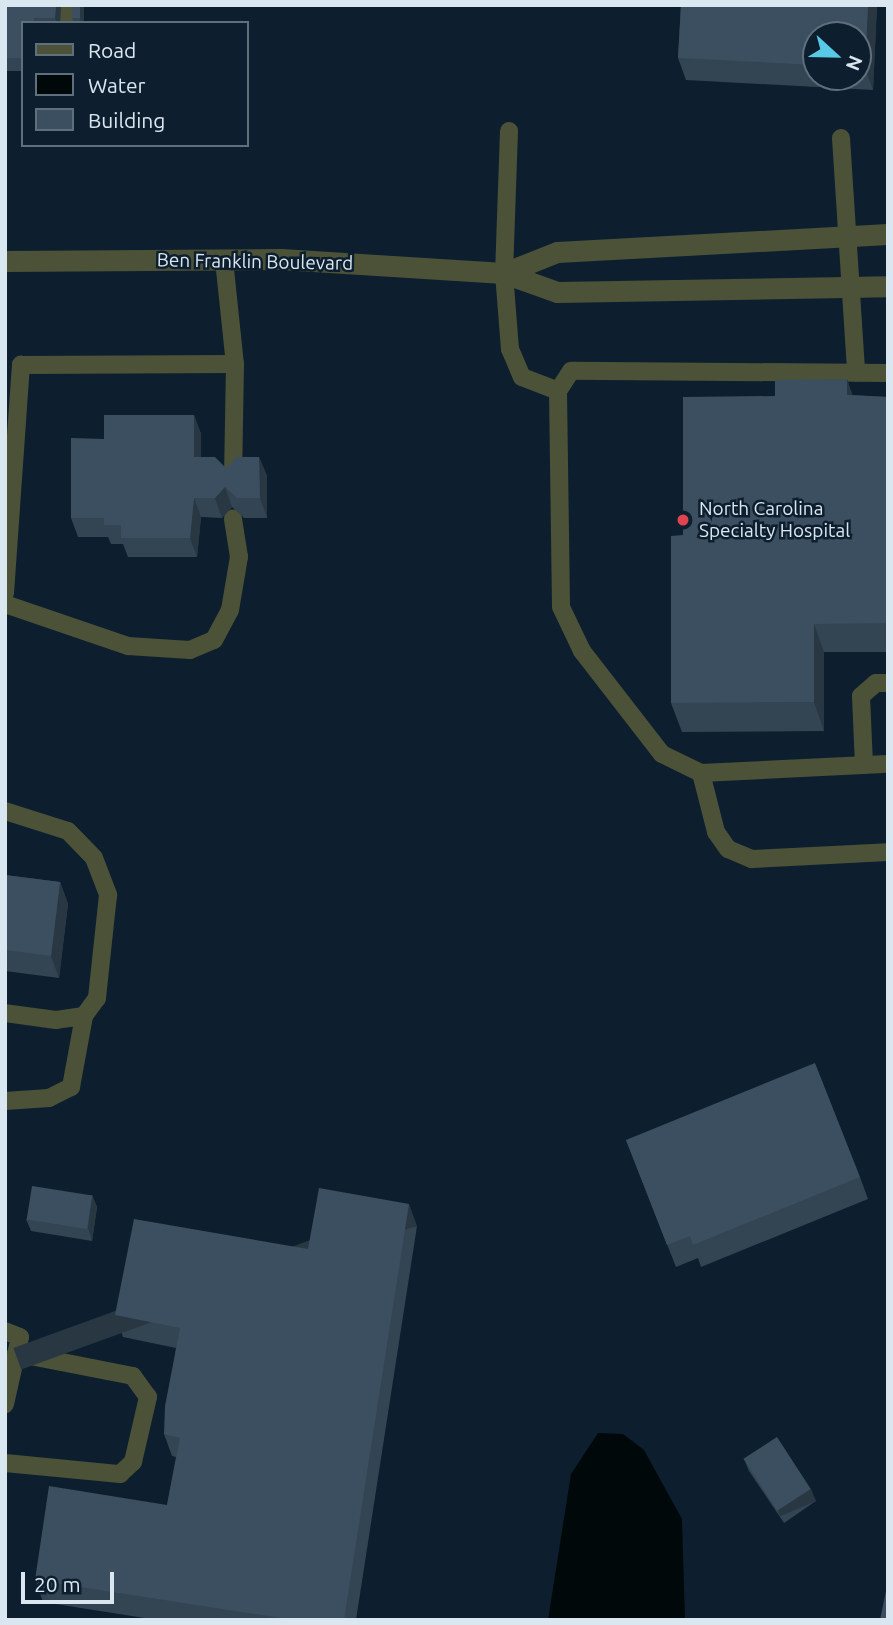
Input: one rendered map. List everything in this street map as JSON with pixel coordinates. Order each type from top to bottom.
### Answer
[{"type":"street","name":"Ben Franklin Boulevard","points":[[504,273],[557,252],[845,234],[888,234]]},
{"type":"street","name":"Ben Franklin Boulevard","points":[[5,261],[224,260],[504,273],[557,292],[888,286]]},
{"type":"lane","points":[[509,131],[504,273],[510,349],[523,377],[558,391]]},
{"type":"lane","points":[[841,138],[847,286],[856,373]]},
{"type":"lane","points":[[224,260],[234,364],[233,476]]},
{"type":"lane","points":[[5,593],[13,365],[234,364]]},
{"type":"lane","points":[[888,373],[571,371],[558,391],[561,607],[582,651],[662,754],[701,773],[888,764]]},
{"type":"lane","points":[[5,604],[128,646],[190,650],[214,640],[230,610],[239,557],[233,518]]},
{"type":"lane","points":[[864,765],[862,696],[876,683],[888,683]]},
{"type":"lane","points":[[701,773],[716,832],[728,849],[752,859],[888,852]]},
{"type":"lane","points":[[5,811],[68,831],[94,858],[108,895],[97,998],[84,1016],[71,1087],[49,1098],[5,1101]]},
{"type":"lane","points":[[5,1013],[84,1016]]},
{"type":"lane","points":[[5,1331],[20,1337],[5,1404]]},
{"type":"lane","points":[[5,1463],[120,1474],[133,1462],[148,1396],[133,1376],[16,1353]]},
{"type":"water","points":[[598,1433],[623,1434],[644,1450],[682,1519],[685,1620],[548,1620],[571,1474]]},
{"type":"building","points":[[5,5],[56,5],[55,18],[21,21],[21,58],[5,58]]},
{"type":"building","points":[[72,5],[80,5],[80,18],[72,18]]},
{"type":"building","points":[[681,5],[868,5],[867,21],[802,21],[802,64],[678,58]]},
{"type":"building","points":[[847,379],[847,395],[888,397],[888,623],[814,624],[814,702],[671,703],[671,536],[683,535],[683,397],[775,396],[775,380]]},
{"type":"building","points":[[104,415],[194,415],[194,457],[215,457],[226,468],[237,457],[259,457],[260,498],[237,498],[225,487],[215,498],[194,498],[190,538],[121,538],[121,525],[104,525],[104,518],[71,518],[71,438],[104,439]]},
{"type":"building","points":[[5,875],[60,882],[51,956],[5,950]]},
{"type":"building","points":[[815,1063],[860,1177],[693,1245],[690,1236],[667,1245],[626,1140]]},
{"type":"building","points":[[32,1186],[92,1196],[87,1229],[27,1220]]},
{"type":"building","points":[[319,1188],[409,1204],[344,1620],[280,1620],[281,1618],[35,1580],[49,1486],[167,1505],[180,1438],[164,1434],[165,1406],[180,1328],[115,1315],[134,1219],[308,1249]]},
{"type":"building","points":[[777,1437],[811,1489],[777,1511],[743,1459]]},
{"type":"building","points":[[888,1581],[888,1620],[880,1620]]},
{"type":"place","name":"North Carolina Specialty Hospital","points":[[683,520]]}]
